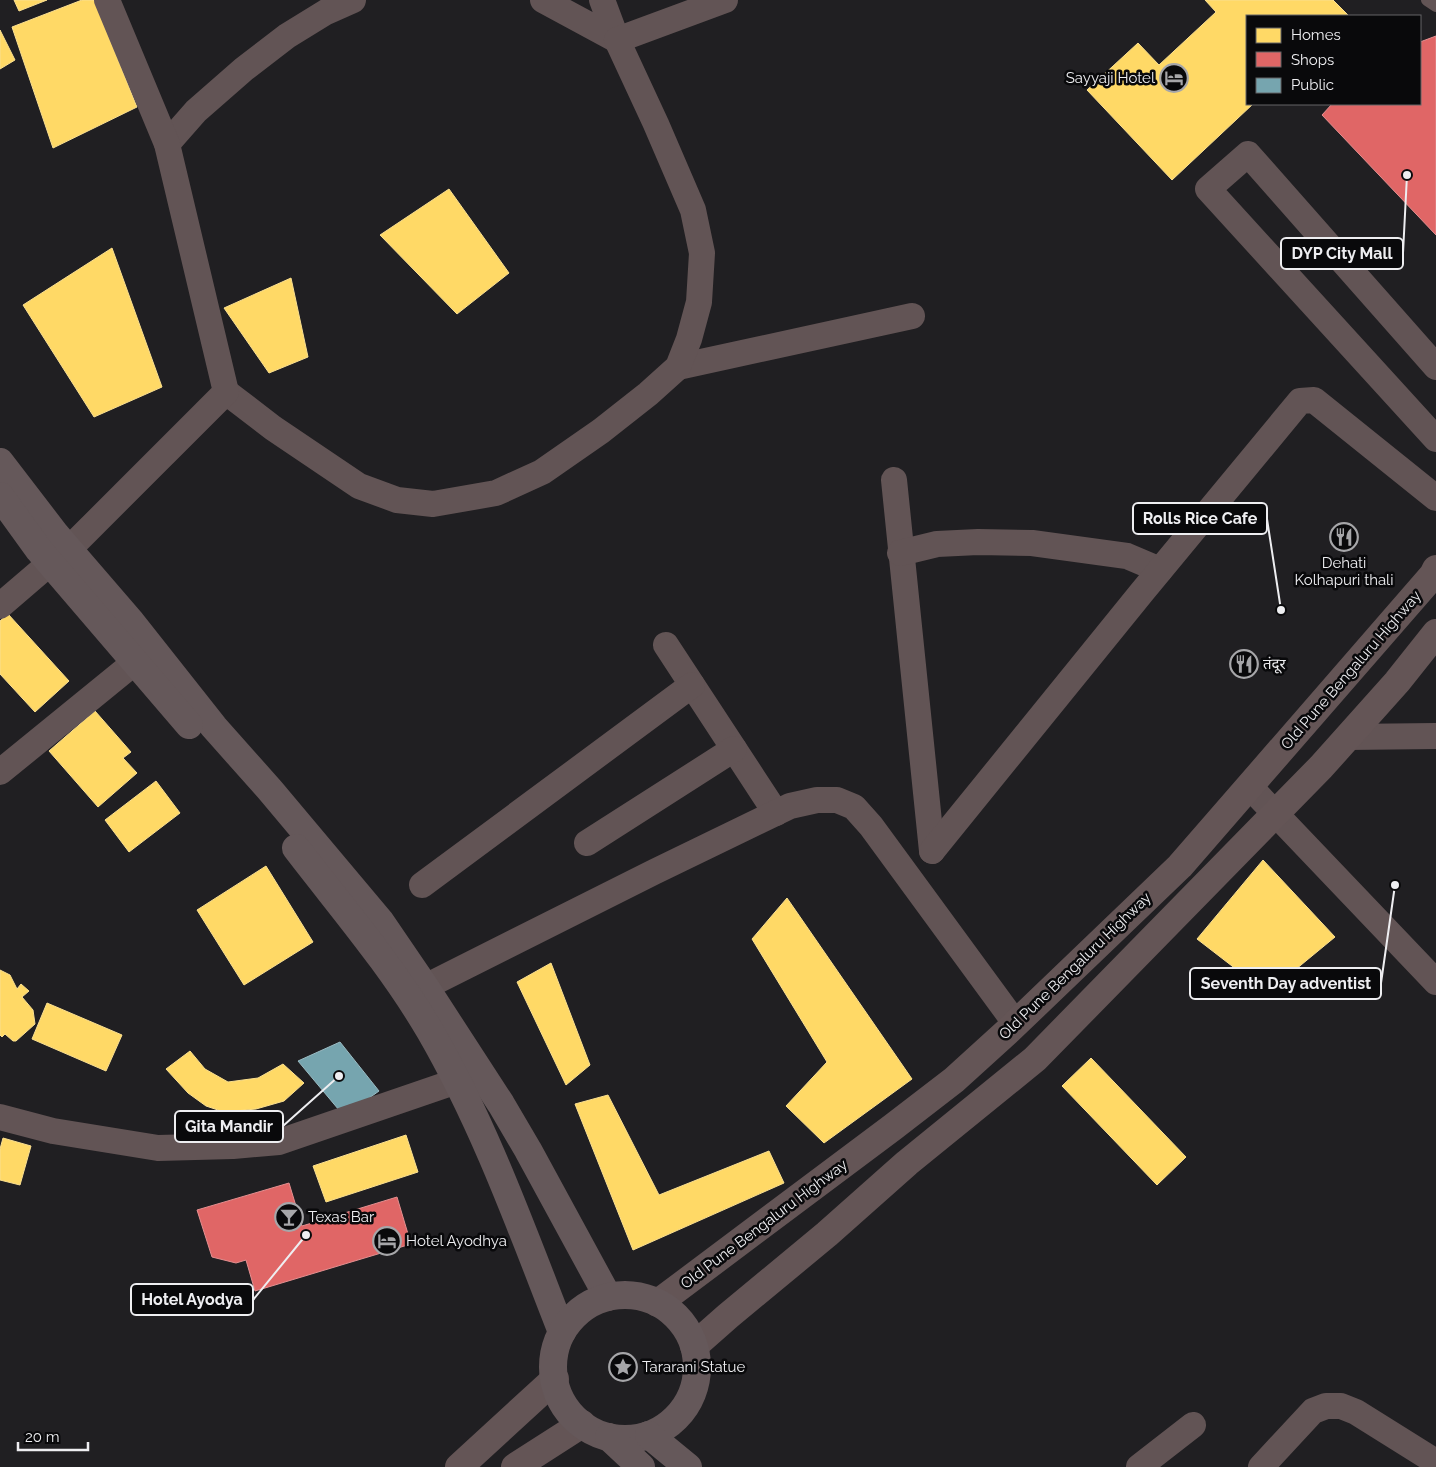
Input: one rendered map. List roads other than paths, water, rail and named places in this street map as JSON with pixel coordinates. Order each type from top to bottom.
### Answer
[{"type":"highway","points":[[0,462],[56,535],[60,556],[136,662],[281,829],[397,979],[430,1031],[457,1081],[498,1167],[562,1332]]},
{"type":"highway","points":[[0,496],[39,550],[60,556],[131,622],[214,727],[281,802],[380,921],[501,1104],[608,1297]]},
{"type":"highway","points":[[624,1295],[642,1297],[658,1303],[674,1314],[686,1329],[694,1346],[697,1361],[697,1377],[687,1404],[670,1424],[650,1435],[623,1439],[595,1432],[582,1424],[569,1411],[560,1396],[554,1378],[554,1355],[562,1332],[574,1316],[589,1304],[608,1297],[624,1295]]},
{"type":"highway","points":[[650,1435],[688,1467]]},
{"type":"highway","points":[[609,1437],[641,1467]]},
{"type":"main road","name":"Old Pune Bengaluru Highway","points":[[658,1303],[954,1080],[1016,1024],[1180,866],[1436,569]]},
{"type":"main road","points":[[694,1346],[827,1234],[907,1163],[1035,1060],[1321,767],[1397,682],[1436,633]]},
{"type":"main road","points":[[459,1467],[554,1378]]},
{"type":"main road","points":[[515,1467],[582,1424]]},
{"type":"street","points":[[108,0],[167,144],[226,392],[273,428],[359,486],[398,500],[433,504],[496,493],[542,472],[601,431],[648,394],[678,367],[690,339],[699,302],[702,253],[693,210],[617,40],[602,0]]},
{"type":"street","points":[[167,144],[196,111],[244,69],[287,36],[326,12],[353,0]]},
{"type":"street","points":[[543,0],[617,40],[725,0]]},
{"type":"street","points":[[1436,367],[1248,154],[1208,190],[1436,439]]},
{"type":"street","points":[[678,367],[912,316]]},
{"type":"street","points":[[0,606],[60,556],[226,392]]},
{"type":"street","points":[[894,480],[932,851],[1300,401],[1314,400],[1436,498]]},
{"type":"street","points":[[900,553],[937,544],[978,542],[1032,543],[1127,556],[1160,570]]},
{"type":"street","points":[[666,645],[776,813]]},
{"type":"street","points":[[0,772],[136,662]]},
{"type":"street","points":[[422,885],[692,685]]},
{"type":"street","points":[[1347,737],[1436,736]]},
{"type":"street","points":[[586,843],[734,749]]},
{"type":"street","points":[[1250,787],[1436,982]]},
{"type":"street","points":[[425,987],[790,806],[817,800],[837,800],[854,807],[870,826],[1016,1024]]},
{"type":"street","points":[[0,1117],[52,1130],[158,1148],[233,1146],[279,1142],[457,1081]]},
{"type":"street","points":[[1261,1467],[1313,1411],[1326,1406],[1341,1406],[1356,1412],[1436,1462]]},
{"type":"street","points":[[1140,1467],[1194,1425]]},
{"type":"lane","points":[[1427,0],[1436,6]]},
{"type":"place","name":"Sayyaji Hotel","points":[[1174,78]]},
{"type":"place","name":"DYP City Mall","points":[[1407,175]]},
{"type":"place","name":"Dehati Kolhapuri thali","points":[[1344,537]]},
{"type":"place","name":"Rolls Rice Cafe","points":[[1281,610]]},
{"type":"place","name":"तंदूर","points":[[1244,664]]},
{"type":"place","name":"Seventh Day adventist","points":[[1395,885]]},
{"type":"place","name":"Gita Mandir","points":[[339,1076]]},
{"type":"place","name":"Texas Bar","points":[[289,1217]]},
{"type":"place","name":"Hotel Ayodya","points":[[306,1235]]},
{"type":"place","name":"Hotel Ayodhya","points":[[387,1241]]},
{"type":"place","name":"Tararani Statue","points":[[623,1367]]}]
